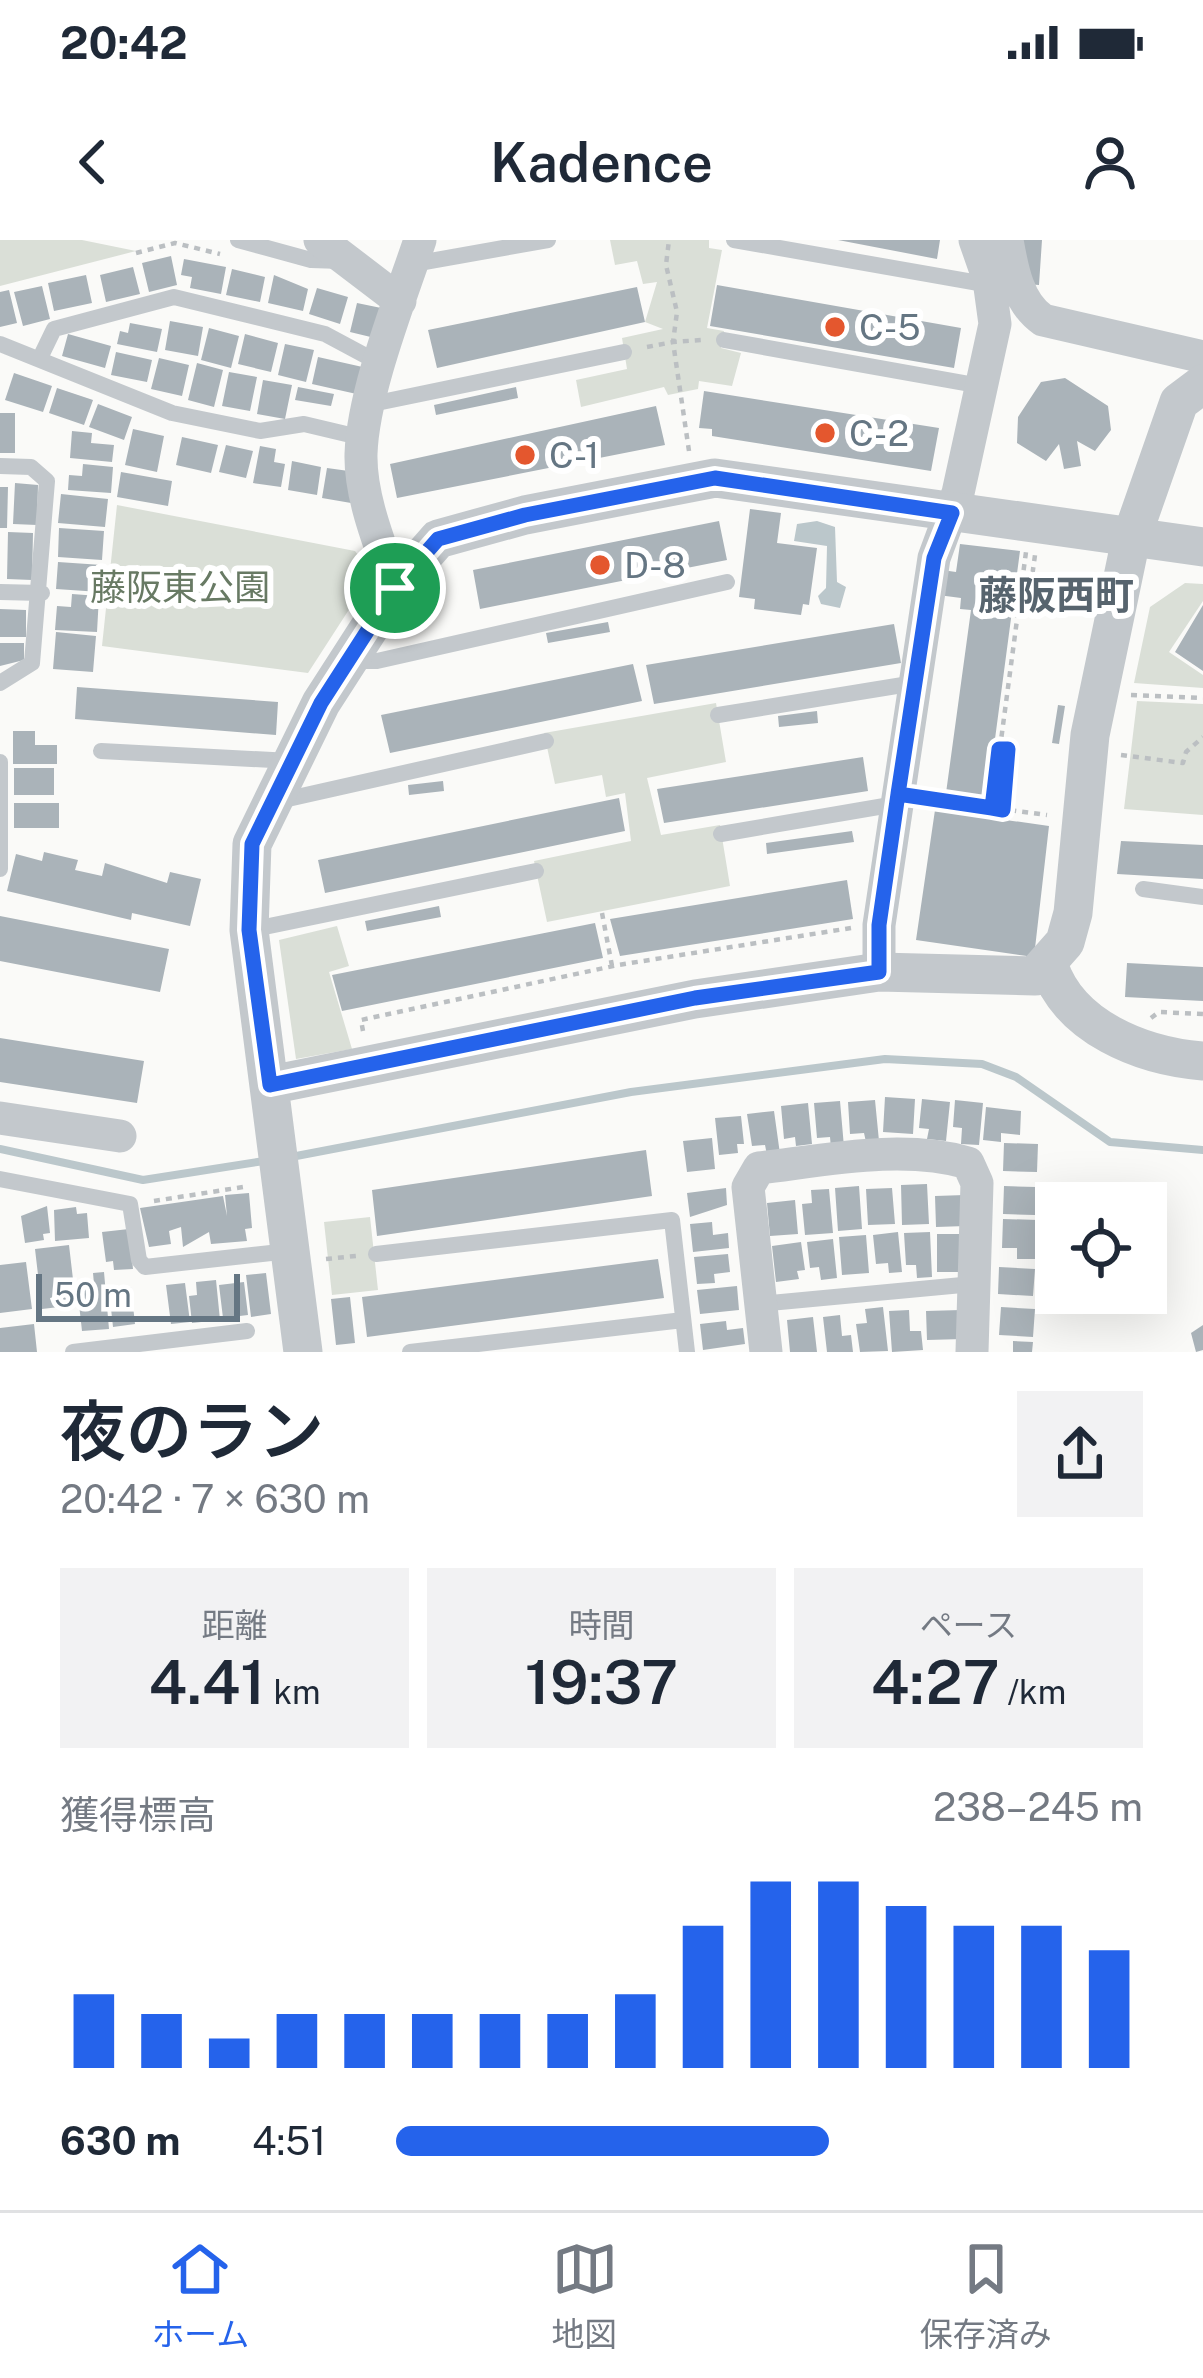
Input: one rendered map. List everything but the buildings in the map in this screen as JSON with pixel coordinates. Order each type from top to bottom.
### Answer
[{"type":"street","points":[[320,240],[400,301]]},
{"type":"street","points":[[879,972],[879,925],[934,558],[952,513],[995,324],[975,240]]},
{"type":"street","points":[[1007,240],[1021,295],[1028,310],[1042,320],[1203,357]]},
{"type":"street","points":[[395,588],[381,555],[366,484],[364,439],[381,364],[416,252]]},
{"type":"street","points":[[270,1085],[695,998],[879,972],[1004,979],[1035,976],[1049,966],[1065,942],[1072,913],[1090,735],[1131,539],[1179,402],[1203,384]]},
{"type":"street","points":[[303,1352],[302,1256],[279,1158],[249,930],[252,844],[348,661],[395,588],[438,539],[525,515],[715,478],[1203,547]]},
{"type":"street","points":[[1049,966],[1059,998],[1085,1018],[1145,1052],[1203,1061]]},
{"type":"street","points":[[0,1118],[120,1136]]},
{"type":"street","points":[[766,1352],[757,1304],[748,1186],[759,1168],[855,1156],[945,1156],[968,1163],[977,1183],[972,1352]]},
{"type":"lane","points":[[238,240],[311,260],[348,261]]},
{"type":"lane","points":[[416,252],[548,240]]},
{"type":"lane","points":[[734,240],[989,285]]},
{"type":"lane","points":[[40,358],[54,329],[174,297],[325,334],[381,364]]},
{"type":"lane","points":[[724,340],[981,386]]},
{"type":"lane","points":[[0,344],[172,412],[260,431],[304,424],[364,439]]},
{"type":"lane","points":[[372,404],[624,352]]},
{"type":"lane","points":[[0,466],[31,467],[47,481],[32,663],[0,682]]},
{"type":"lane","points":[[348,661],[377,661],[728,582]]},
{"type":"lane","points":[[0,592],[41,593]]},
{"type":"lane","points":[[718,715],[915,683]]},
{"type":"lane","points":[[272,802],[546,741]]},
{"type":"lane","points":[[101,751],[292,761]]},
{"type":"lane","points":[[0,762],[0,869]]},
{"type":"lane","points":[[721,834],[897,799]]},
{"type":"lane","points":[[249,930],[536,871]]},
{"type":"lane","points":[[1144,889],[1143,893],[1203,897]]},
{"type":"lane","points":[[6,1180],[130,1204],[145,1267],[302,1256]]},
{"type":"lane","points":[[6,1180],[15,1201]]},
{"type":"lane","points":[[376,1254],[671,1220],[687,1352]]},
{"type":"lane","points":[[757,1304],[974,1285]]},
{"type":"lane","points":[[410,1352],[683,1320]]},
{"type":"lane","points":[[73,1352],[247,1331]]},
{"type":"path","points":[[669,240],[666,265],[677,312],[673,342],[687,439]]},
{"type":"path","points":[[624,352],[673,342],[724,340]]},
{"type":"path","points":[[1023,577],[1032,577],[1036,543]]},
{"type":"path","points":[[992,808],[1024,568]]},
{"type":"path","points":[[1126,694],[1203,698]]},
{"type":"path","points":[[1121,755],[1183,763],[1186,752],[1203,737]]},
{"type":"path","points":[[999,749],[1008,749],[1003,810]]},
{"type":"path","points":[[897,799],[1055,816]]},
{"type":"path","points":[[602,913],[611,966]]},
{"type":"path","points":[[365,1048],[361,1020],[611,966],[879,925]]},
{"type":"path","points":[[130,1204],[243,1187]]},
{"type":"path","points":[[302,1256],[376,1254]]},
{"type":"green space","points":[[0,240],[82,240],[136,251],[0,286]]},
{"type":"green space","points":[[610,240],[709,240],[709,248],[722,250],[707,328],[724,331],[721,348],[741,353],[732,386],[699,381],[698,389],[668,395],[664,387],[581,407],[576,380],[627,369],[622,338],[663,329],[645,322],[657,282],[643,284],[637,261],[615,265]]},
{"type":"green space","name":"藤阪東公園","points":[[117,505],[355,551],[372,574],[308,673],[102,646]]},
{"type":"green space","points":[[1185,583],[1203,584],[1203,601],[1169,652],[1203,675],[1203,688],[1134,683],[1150,607]]},
{"type":"green space","points":[[1137,701],[1203,704],[1203,815],[1124,809]]},
{"type":"green space","points":[[716,703],[726,762],[647,778],[661,835],[720,825],[730,886],[547,922],[534,861],[631,841],[625,793],[606,797],[602,775],[555,784],[544,733]]},
{"type":"green space","points":[[337,926],[349,966],[329,972],[352,1049],[296,1059],[279,940]]},
{"type":"green space","points":[[370,1217],[378,1290],[332,1295],[324,1222]]},
{"type":"shaded area","points":[[817,521],[835,527],[837,582],[846,587],[840,608],[821,604],[818,596],[826,588],[827,546],[794,541],[797,524]]},
{"type":"waterway","points":[[291,1157],[631,1092],[885,1059],[982,1064],[1016,1077],[1110,1142],[1203,1150]]},
{"type":"waterway","points":[[0,1149],[143,1180],[264,1161]]},
{"type":"place","name":"C-5","points":[[835,327]]},
{"type":"place","name":"C-2","points":[[825,433]]},
{"type":"place","name":"C-1","points":[[525,455]]},
{"type":"place","name":"D-8","points":[[600,565]]},
{"type":"district","name":"藤阪西町","points":[[1056,595]]},
{"type":"route","points":[[395,588],[321,703],[252,844],[249,930],[270,1085],[695,998],[879,972],[879,925],[898,794],[992,808],[999,749],[1008,749],[1003,810],[898,794],[934,558],[952,513],[715,478],[525,515],[438,539],[395,588]]}]
